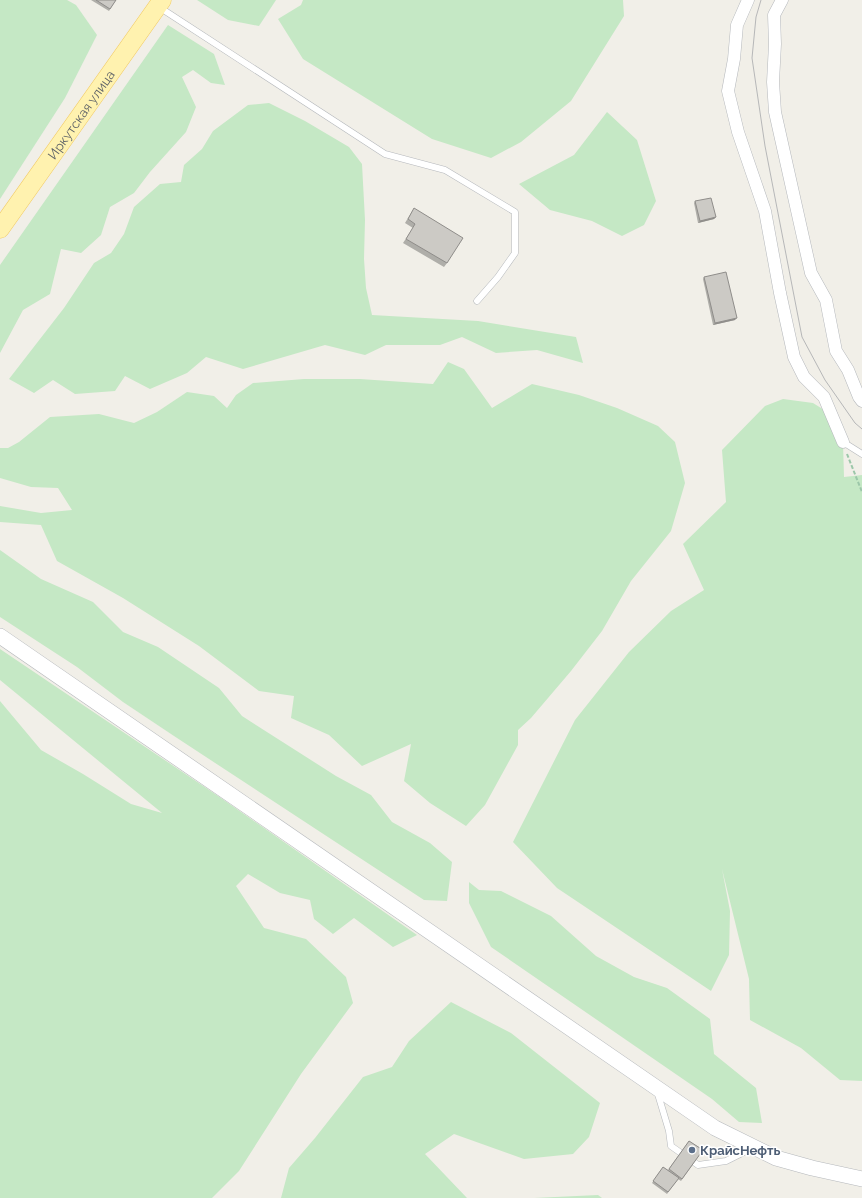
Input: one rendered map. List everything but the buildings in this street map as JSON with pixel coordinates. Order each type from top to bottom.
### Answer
[{"type":"main road","name":"Иркутская улица","points":[[0,229],[160,3]]},
{"type":"street","points":[[748,0],[737,25],[734,59],[728,91],[738,132],[764,211],[794,357],[804,377],[824,397],[843,442]]},
{"type":"street","points":[[782,0],[774,15],[775,44],[773,82],[775,112],[811,273],[826,300],[836,351],[848,370],[862,401]]},
{"type":"street","points":[[0,636],[715,1128],[776,1158],[862,1179]]},
{"type":"lane","points":[[160,3],[385,154],[445,170],[515,212],[515,253],[498,277],[477,301]]},
{"type":"lane","points":[[843,442],[862,454]]},
{"type":"lane","points":[[656,1088],[672,1146],[698,1165],[726,1161],[754,1147]]},
{"type":"path","points":[[843,442],[862,492]]},
{"type":"green space","points":[[0,0],[67,0],[76,5],[97,35],[65,98],[0,199]]},
{"type":"green space","points":[[197,0],[276,0],[259,26],[228,20]]},
{"type":"green space","points":[[303,0],[623,0],[624,16],[571,101],[521,142],[491,158],[432,139],[303,59],[278,19],[301,5]]},
{"type":"green space","points":[[168,25],[214,54],[225,85],[211,83],[193,70],[182,77],[196,107],[186,132],[150,172],[134,193],[110,207],[101,235],[81,253],[61,249],[50,294],[23,310],[0,353],[0,265]]},
{"type":"green space","points":[[269,103],[305,121],[349,147],[362,164],[365,220],[364,259],[366,288],[372,315],[478,321],[576,337],[583,363],[537,350],[496,353],[462,337],[440,345],[386,345],[365,355],[325,345],[243,369],[206,357],[187,373],[150,389],[125,376],[115,391],[75,394],[53,380],[34,393],[9,379],[64,308],[94,263],[111,253],[124,234],[134,207],[160,184],[181,182],[184,165],[202,149],[213,131],[248,105]]},
{"type":"green space","points":[[607,112],[637,140],[656,201],[644,225],[622,236],[592,221],[550,210],[519,184],[574,155]]},
{"type":"green space","points":[[448,362],[464,369],[492,408],[532,384],[579,395],[617,408],[658,426],[675,442],[685,483],[671,531],[631,581],[602,631],[571,671],[531,718],[518,730],[518,745],[485,805],[466,826],[430,803],[404,781],[411,744],[362,766],[329,735],[291,718],[294,696],[259,691],[199,646],[123,598],[57,561],[41,525],[0,522],[0,506],[41,513],[72,510],[58,488],[31,487],[0,478],[0,448],[8,448],[19,442],[50,417],[99,414],[134,423],[157,412],[187,392],[214,396],[227,408],[236,395],[253,383],[304,379],[360,379],[433,384]]},
{"type":"green space","points":[[783,399],[813,403],[837,418],[843,442],[844,477],[862,475],[862,1081],[840,1080],[801,1048],[750,1020],[749,979],[722,869],[730,911],[729,955],[711,991],[557,888],[513,842],[575,720],[629,652],[671,611],[704,590],[683,544],[726,502],[722,450],[765,406]]},
{"type":"green space","points":[[0,550],[41,579],[93,602],[123,632],[158,647],[219,688],[242,716],[336,776],[371,795],[392,822],[430,843],[452,862],[447,901],[424,900],[123,702],[77,667],[0,617]]},
{"type":"green space","points":[[0,649],[221,798],[417,935],[393,947],[354,918],[333,934],[314,919],[310,900],[280,893],[248,874],[236,886],[264,928],[306,939],[346,977],[353,1003],[301,1074],[239,1171],[212,1198],[0,1198],[0,701],[41,750],[131,804],[162,813],[0,680]]},
{"type":"green space","points":[[469,882],[479,890],[501,891],[551,916],[596,956],[634,977],[667,988],[710,1019],[714,1054],[756,1088],[762,1123],[739,1122],[712,1099],[491,947],[469,903]]},
{"type":"green space","points":[[451,1002],[511,1033],[600,1103],[589,1137],[573,1154],[524,1159],[454,1134],[425,1154],[467,1198],[281,1198],[289,1168],[315,1138],[363,1077],[392,1067],[409,1041]]},
{"type":"green space","points":[[598,1195],[602,1198],[534,1198]]},
{"type":"tram line","points":[[761,0],[756,17],[752,58],[765,146],[802,337],[825,380],[855,423],[862,429]]},
{"type":"place","name":"КрайсНефть","points":[[692,1150]]}]
